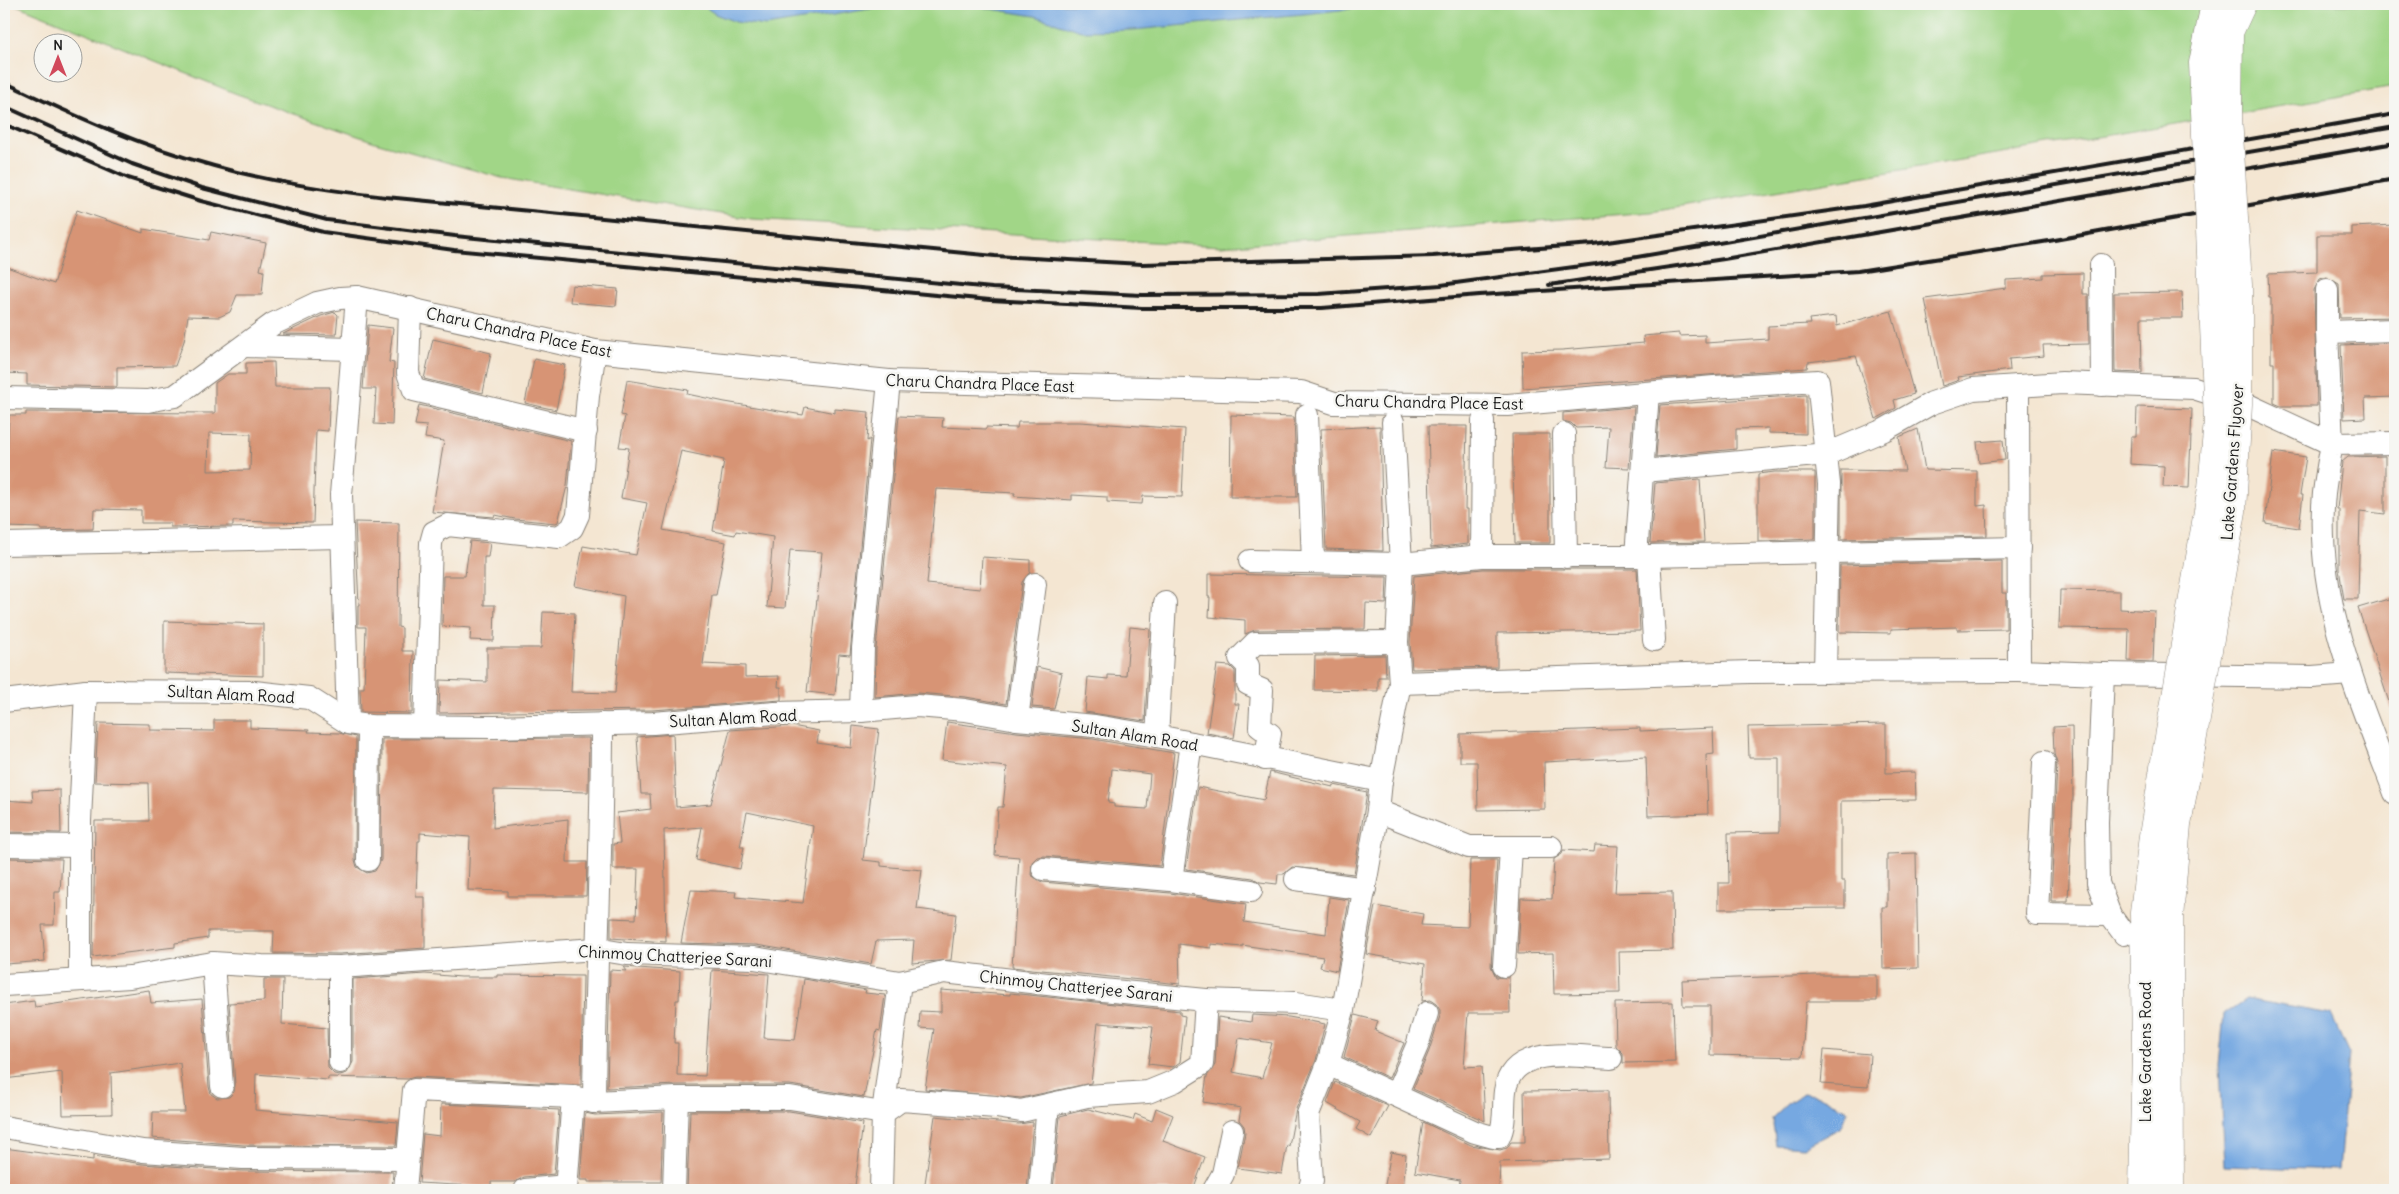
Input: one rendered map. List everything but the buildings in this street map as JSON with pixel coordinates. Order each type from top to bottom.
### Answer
[{"type":"main road","name":"Lake Gardens Flyover","points":[[2156,916],[2212,488],[2218,421],[2203,63],[2216,4]]},
{"type":"main road","name":"Lake Gardens Flyover","points":[[2179,748],[2232,511],[2238,404],[2238,285],[2228,117],[2229,32],[2242,4]]},
{"type":"main road","name":"Lake Gardens Road","points":[[2143,1190],[2146,1047],[2156,916]]},
{"type":"main road","name":"Lake Gardens Road","points":[[2156,916],[2170,1190]]},
{"type":"street","points":[[2101,265],[2102,385]]},
{"type":"street","points":[[2327,290],[2332,444],[2324,494],[2324,542],[2331,601],[2350,674],[2395,793]]},
{"type":"street","points":[[356,297],[341,495],[341,537],[359,724],[368,860]]},
{"type":"street","name":"Charu Chandra Place East","points":[[4,398],[148,401],[175,396],[273,324],[317,303],[356,297],[595,351],[889,381],[1301,392],[1334,403],[1508,404],[1714,386],[1818,381],[1827,454],[1829,553],[1825,672]]},
{"type":"street","points":[[410,308],[408,373],[414,390],[586,431]]},
{"type":"street","points":[[2327,332],[2395,330]]},
{"type":"street","points":[[244,346],[351,349]]},
{"type":"street","points":[[426,725],[431,542],[434,532],[448,524],[560,537],[572,528],[578,515],[595,351]]},
{"type":"street","points":[[861,711],[863,648],[889,381]]},
{"type":"street","points":[[1643,472],[1827,454],[1884,430],[1932,403],[1973,389],[2062,383],[2194,388],[2250,406],[2332,444],[2395,443]]},
{"type":"street","points":[[2018,386],[2019,671]]},
{"type":"street","points":[[1648,393],[1643,472],[1642,556],[1654,640]]},
{"type":"street","points":[[1307,415],[1313,562]]},
{"type":"street","points":[[1482,556],[1484,420]]},
{"type":"street","points":[[1309,1190],[1312,1181],[1308,1114],[1328,1064],[1343,1010],[1378,811],[1381,781],[1400,683],[1397,642],[1401,564],[1393,422]]},
{"type":"street","points":[[1564,434],[1566,557]]},
{"type":"street","points":[[4,544],[341,537]]},
{"type":"street","points":[[1250,561],[1401,564],[1482,556],[1642,556],[2019,548]]},
{"type":"street","points":[[1017,719],[1035,584]]},
{"type":"street","points":[[1157,736],[1165,602]]},
{"type":"street","points":[[1265,759],[1270,734],[1260,727],[1262,690],[1248,684],[1248,666],[1240,658],[1255,643],[1397,642]]},
{"type":"street","points":[[1400,683],[1750,672],[2019,671],[2312,678],[2350,674]]},
{"type":"street","points":[[2103,674],[2097,822],[2098,883],[2110,915],[2124,934]]},
{"type":"street","points":[[80,980],[80,846],[86,691]]},
{"type":"street","name":"Sultan Alam Road","points":[[4,701],[86,691],[254,692],[309,698],[359,724],[494,727],[602,724],[775,713],[861,711],[917,706],[965,710],[1017,719],[1095,726],[1157,736],[1381,781]]},
{"type":"street","points":[[524,1190],[566,1188],[584,1100],[602,852],[602,724]]},
{"type":"street","points":[[1171,880],[1191,743]]},
{"type":"street","points":[[2044,762],[2037,914],[2110,915]]},
{"type":"street","points":[[1378,811],[1469,847],[1552,847]]},
{"type":"street","points":[[4,845],[80,846]]},
{"type":"street","points":[[1504,966],[1511,848]]},
{"type":"street","points":[[1043,869],[1171,880],[1251,891]]},
{"type":"street","points":[[1296,878],[1365,889]]},
{"type":"street","name":"Chinmoy Chatterjee Sarani","points":[[4,985],[130,977],[213,963],[340,967],[596,949],[627,954],[754,958],[900,982],[944,972],[1206,1000],[1296,1003],[1343,1010]]},
{"type":"street","points":[[213,963],[222,1086]]},
{"type":"street","points":[[340,967],[340,1062]]},
{"type":"street","points":[[881,1190],[883,1113],[900,982]]},
{"type":"street","points":[[405,1190],[414,1090],[584,1100],[790,1098],[883,1113],[901,1100],[996,1107],[1021,1111],[1087,1096],[1148,1092],[1175,1081],[1202,1064],[1206,1000]]},
{"type":"street","points":[[1396,1095],[1417,1046],[1427,1013]]},
{"type":"street","points":[[1328,1064],[1475,1132],[1493,1137],[1499,1136],[1502,1130],[1505,1090],[1509,1076],[1519,1066],[1533,1057],[1541,1056],[1611,1058]]},
{"type":"street","points":[[674,1190],[677,1098]]},
{"type":"street","points":[[1040,1190],[1048,1105]]},
{"type":"street","points":[[4,1127],[152,1152],[243,1158],[407,1159]]},
{"type":"street","points":[[1214,1190],[1223,1174],[1232,1131]]},
{"type":"green space","points":[[14,4],[2395,4],[2395,87],[1651,212],[1221,246],[752,219],[502,178],[375,142],[237,94]]},
{"type":"water","points":[[701,4],[919,4],[875,8],[766,26],[736,22],[715,14]]},
{"type":"water","points":[[931,4],[1390,4],[1133,30],[1081,31],[1035,16],[973,6]]},
{"type":"water","points":[[2246,999],[2331,1014],[2349,1054],[2339,1170],[2224,1166],[2219,1066],[2224,1014]]},
{"type":"water","points":[[1804,1093],[1824,1097],[1848,1111],[1840,1128],[1804,1147],[1776,1145],[1772,1118],[1788,1103]]},
{"type":"railway","points":[[4,82],[81,118],[160,149],[235,172],[321,188],[386,197],[995,256],[1142,264],[1433,256],[1593,244],[1864,206],[2395,114]]},
{"type":"railway","points":[[4,106],[132,164],[202,188],[327,220],[455,236],[992,288],[1142,295],[1319,294],[1441,285],[1596,264],[2395,127]]},
{"type":"railway","points":[[4,124],[128,178],[201,201],[323,232],[454,250],[990,300],[1142,308],[1322,308],[1479,295],[1858,271],[2049,241],[2395,179]]},
{"type":"railway","points":[[1549,285],[1724,259],[2395,143]]}]
